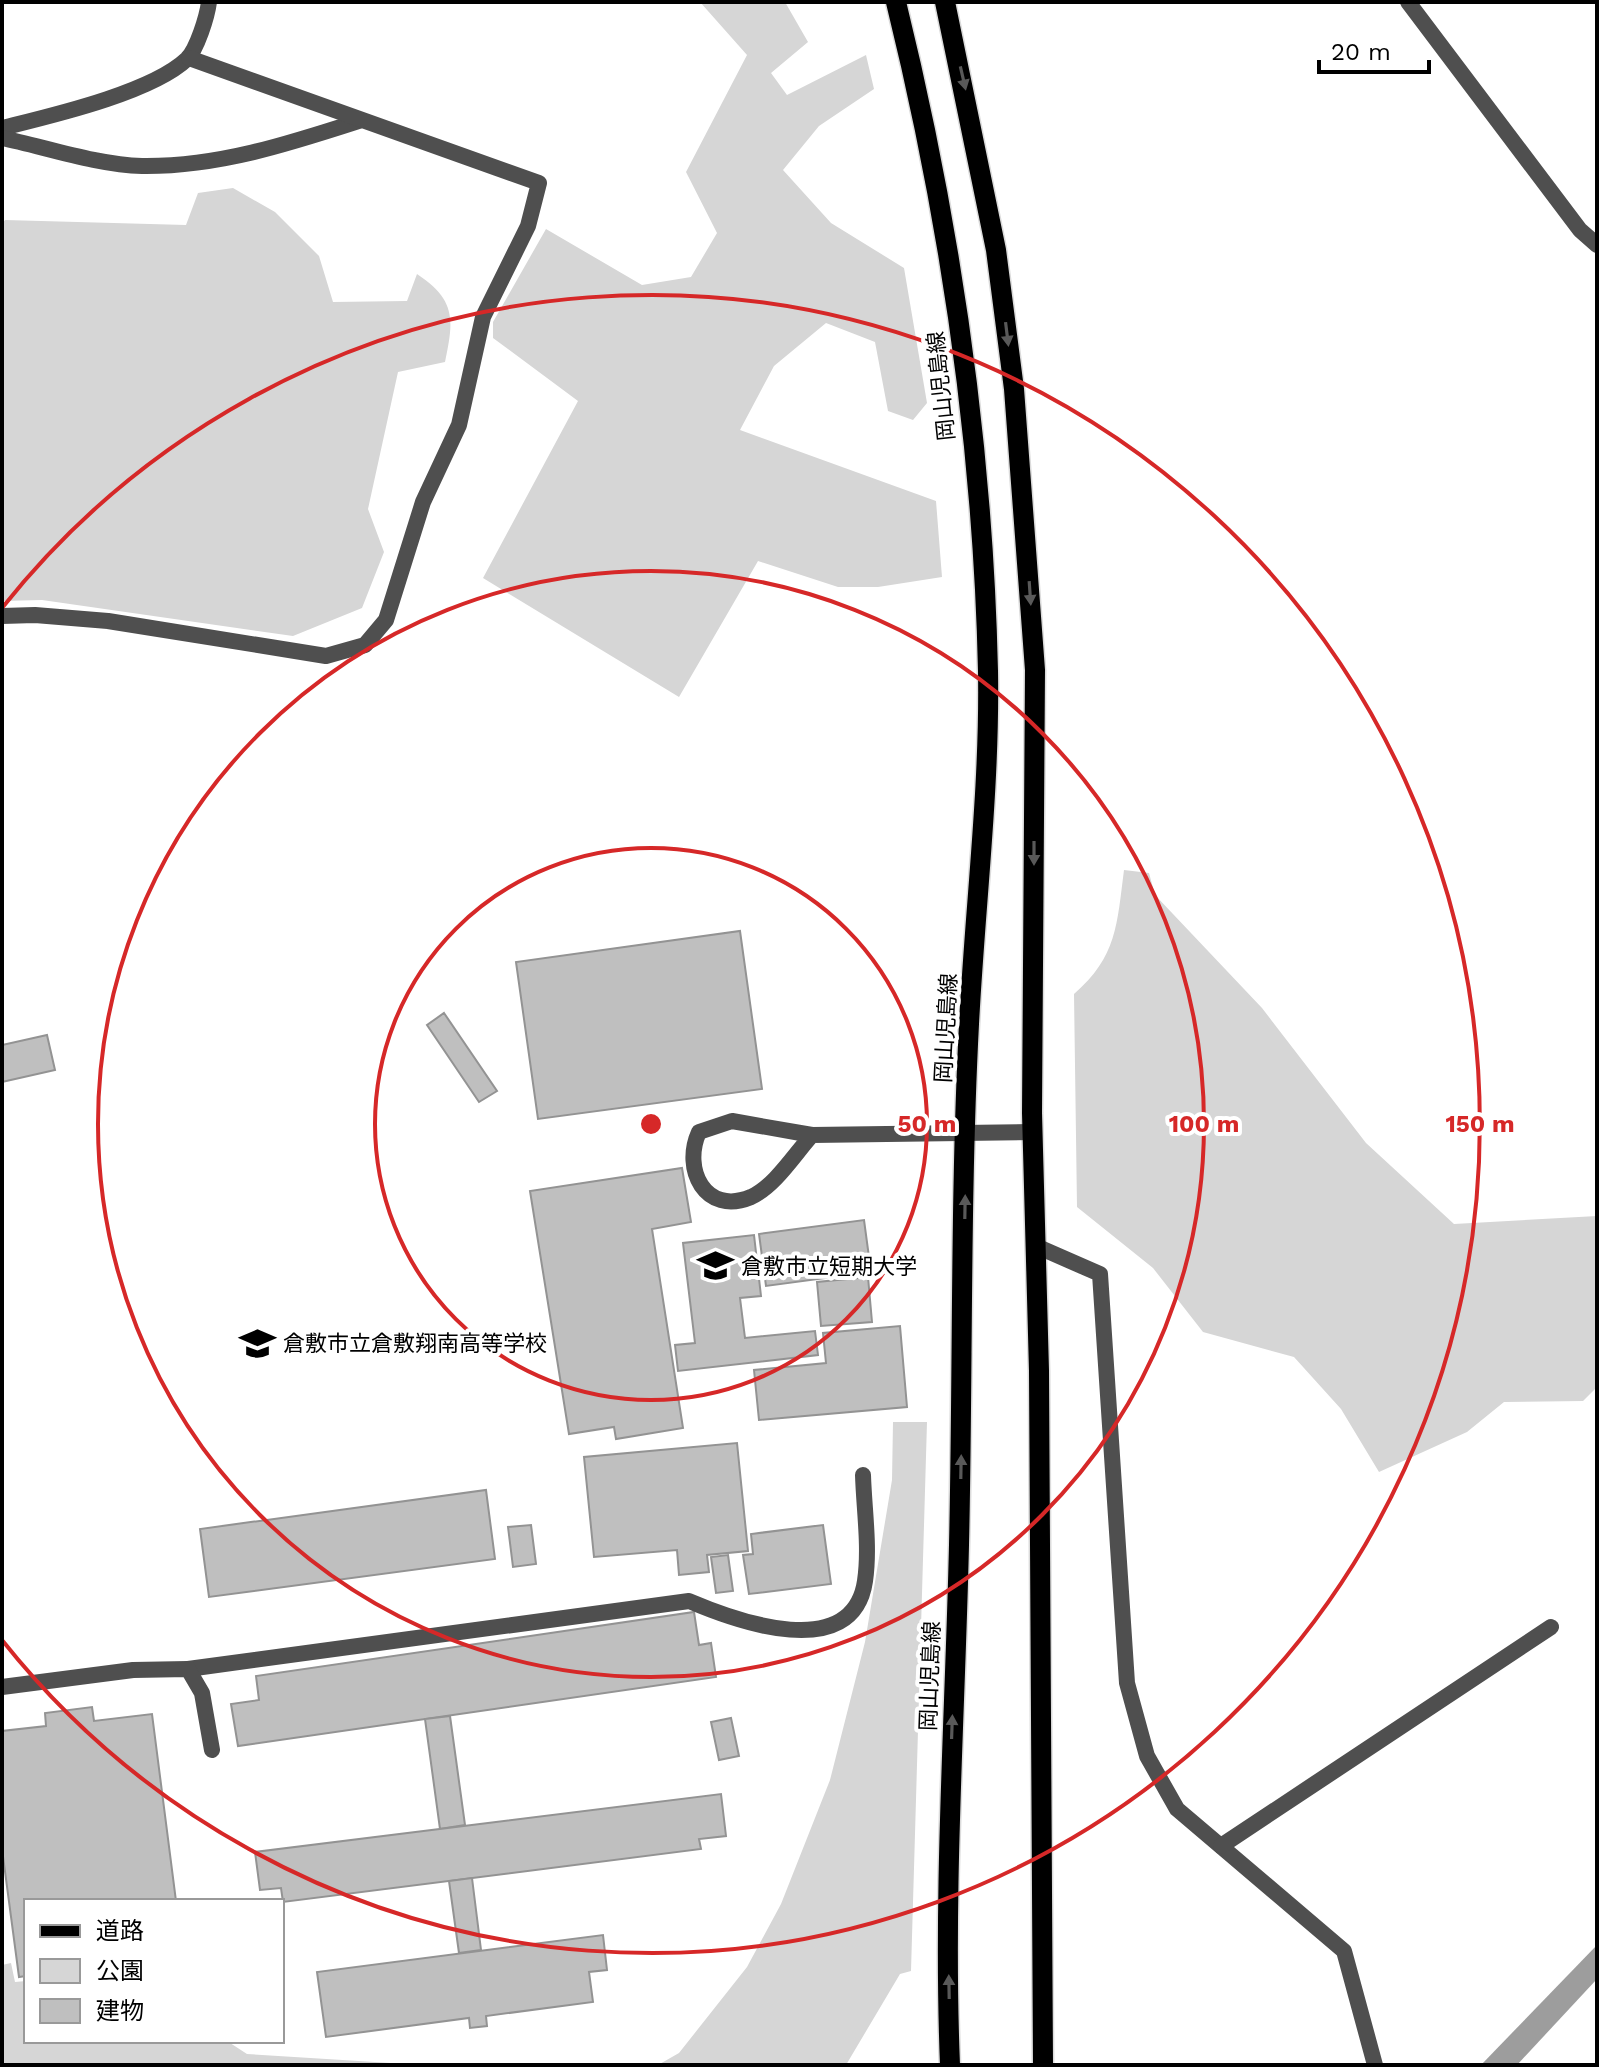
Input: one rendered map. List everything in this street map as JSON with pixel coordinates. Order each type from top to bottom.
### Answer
[{"type":"main road","name":"岡山児島線","points":[[896,2],[923,111],[950,259],[968,391],[988,670],[986,768],[969,1026],[959,1550],[950,1765],[950,2065]]},
{"type":"main road","points":[[945,2],[996,250],[1014,389],[1035,670],[1033,1132],[1043,2065]]},
{"type":"street","points":[[2,128],[81,109],[163,75],[189,58],[209,2]]},
{"type":"street","points":[[1408,2],[1580,230],[1597,245]]},
{"type":"street","points":[[2,616],[35,615],[108,621],[326,656],[365,645],[386,620],[423,502],[459,425],[483,317],[528,226],[539,183],[189,58]]},
{"type":"street","points":[[2,138],[139,166],[203,163],[290,143],[359,121]]},
{"type":"street","points":[[812,1135],[766,1187],[751,1196],[720,1199],[705,1194],[696,1180],[694,1144],[699,1132],[732,1121],[812,1135],[1033,1132]]},
{"type":"street","points":[[1036,1246],[1100,1274],[1127,1683],[1147,1756],[1177,1809],[1344,1951],[1375,2065]]},
{"type":"street","points":[[2,1687],[133,1670],[188,1669],[689,1601],[751,1624],[786,1630],[833,1625],[855,1607],[865,1584],[863,1475]]},
{"type":"street","points":[[1221,1846],[1551,1627]]},
{"type":"street","points":[[188,1669],[202,1693],[212,1750]]},
{"type":"green space","points":[[700,2],[785,2],[808,42],[771,73],[787,95],[866,55],[874,89],[819,126],[783,170],[831,223],[904,268],[927,403],[913,420],[888,411],[875,342],[826,323],[774,366],[740,430],[936,501],[942,577],[878,587],[838,587],[758,561],[679,697],[483,578],[578,401],[493,338],[493,322],[546,229],[642,285],[691,277],[717,233],[686,172],[747,55]]},
{"type":"green space","points":[[233,188],[275,212],[319,256],[333,302],[407,301],[417,274],[439,293],[449,312],[450,334],[445,362],[398,372],[368,509],[384,552],[362,608],[293,636],[42,600],[2,601],[2,224],[5,220],[186,225],[198,193]]},
{"type":"green space","points":[[1124,870],[1149,873],[1155,895],[1262,1008],[1366,1143],[1454,1224],[1597,1216],[1597,1387],[1583,1401],[1504,1402],[1467,1432],[1379,1472],[1341,1409],[1294,1357],[1203,1332],[1153,1268],[1077,1207],[1074,994],[1099,967],[1107,953],[1116,923]]},
{"type":"green space","points":[[893,1422],[927,1422],[911,1971],[900,1974],[846,2065],[658,2065],[679,2053],[747,1967],[781,1904],[830,1780],[865,1642],[892,1480]]},
{"type":"green space","points":[[11,1963],[15,1982],[24,1981],[24,2043],[230,2043],[247,2054],[423,2065],[2,2065],[2,1965]]},
{"type":"shaded area","points":[[1597,1945],[1597,1979],[1517,2065],[1481,2065]]},
{"type":"building","points":[[740,931],[762,1089],[538,1119],[516,962]]},
{"type":"building","points":[[444,1013],[497,1091],[479,1102],[427,1025]]},
{"type":"building","points":[[47,1035],[55,1070],[2,1082],[2,1045]]},
{"type":"building","points":[[682,1168],[691,1222],[652,1229],[683,1428],[616,1439],[614,1427],[569,1434],[530,1191]]},
{"type":"building","points":[[864,1220],[871,1272],[766,1286],[759,1234]]},
{"type":"building","points":[[754,1235],[761,1296],[740,1298],[745,1338],[815,1331],[818,1355],[678,1371],[675,1345],[695,1343],[683,1243]]},
{"type":"building","points":[[868,1277],[872,1322],[821,1326],[817,1282]]},
{"type":"building","points":[[900,1326],[907,1407],[759,1420],[754,1370],[826,1363],[823,1333]]},
{"type":"building","points":[[737,1443],[748,1551],[707,1555],[709,1572],[679,1575],[677,1550],[594,1557],[584,1457]]},
{"type":"building","points":[[486,1490],[495,1559],[209,1597],[200,1529]]},
{"type":"building","points":[[531,1525],[536,1564],[513,1567],[508,1527]]},
{"type":"building","points":[[823,1525],[831,1584],[749,1594],[743,1555],[753,1554],[751,1534]]},
{"type":"building","points":[[728,1555],[733,1591],[716,1593],[711,1557]]},
{"type":"building","points":[[694,1612],[699,1645],[711,1643],[716,1677],[238,1746],[231,1704],[259,1700],[256,1676]]},
{"type":"building","points":[[92,1707],[94,1721],[152,1714],[176,1899],[24,1899],[24,1976],[19,1977],[2,1849],[2,1731],[46,1726],[45,1713]]},
{"type":"building","points":[[450,1716],[465,1825],[440,1829],[425,1719]]},
{"type":"building","points":[[731,1718],[739,1756],[719,1760],[711,1722]]},
{"type":"building","points":[[721,1794],[726,1836],[699,1839],[701,1849],[284,1902],[281,1888],[260,1890],[255,1852]]},
{"type":"building","points":[[472,1878],[481,1950],[459,1953],[449,1881]]},
{"type":"building","points":[[603,1935],[607,1970],[589,1972],[593,2002],[486,2016],[487,2026],[470,2028],[469,2018],[326,2037],[317,1972]]},
{"type":"place","name":"倉敷市立短期大学","points":[[715,1266]]},
{"type":"place","name":"倉敷市立倉敷翔南高等学校","points":[[257,1343]]}]
